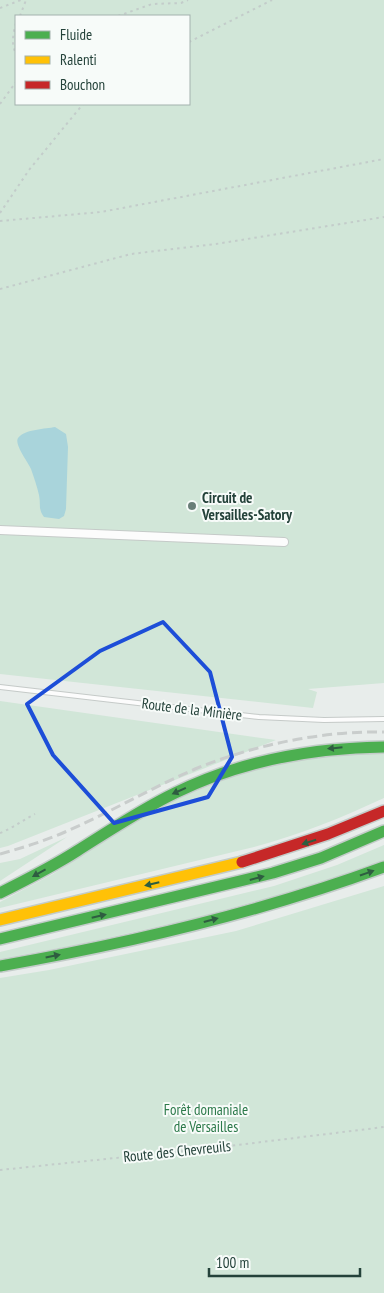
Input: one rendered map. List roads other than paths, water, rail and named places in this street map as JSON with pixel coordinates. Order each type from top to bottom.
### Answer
[{"type":"highway","points":[[0,893],[53,865],[149,806],[228,771],[278,757],[312,751],[345,747],[384,746]]},
{"type":"highway","points":[[0,920],[221,868],[339,831],[384,811]]},
{"type":"highway","points":[[0,939],[274,873],[321,858],[384,831]]},
{"type":"highway","points":[[0,966],[128,941],[201,923],[294,898],[384,867]]},
{"type":"street","points":[[0,530],[284,542]]},
{"type":"lane","name":"Route de la Minière","points":[[0,687],[259,717],[324,720],[384,719]]},
{"type":"water","points":[[55,427],[66,434],[68,447],[66,509],[64,516],[59,519],[44,517],[42,514],[39,495],[31,469],[17,441],[25,433]]},
{"type":"railway","points":[[0,854],[65,832],[179,776],[217,760],[288,741],[336,734],[384,732]]},
{"type":"place","name":"Circuit de Versailles-Satory","points":[[192,506]]},
{"type":"park label","name":"Forêt domaniale de Versailles","points":[[206,1118]]}]
